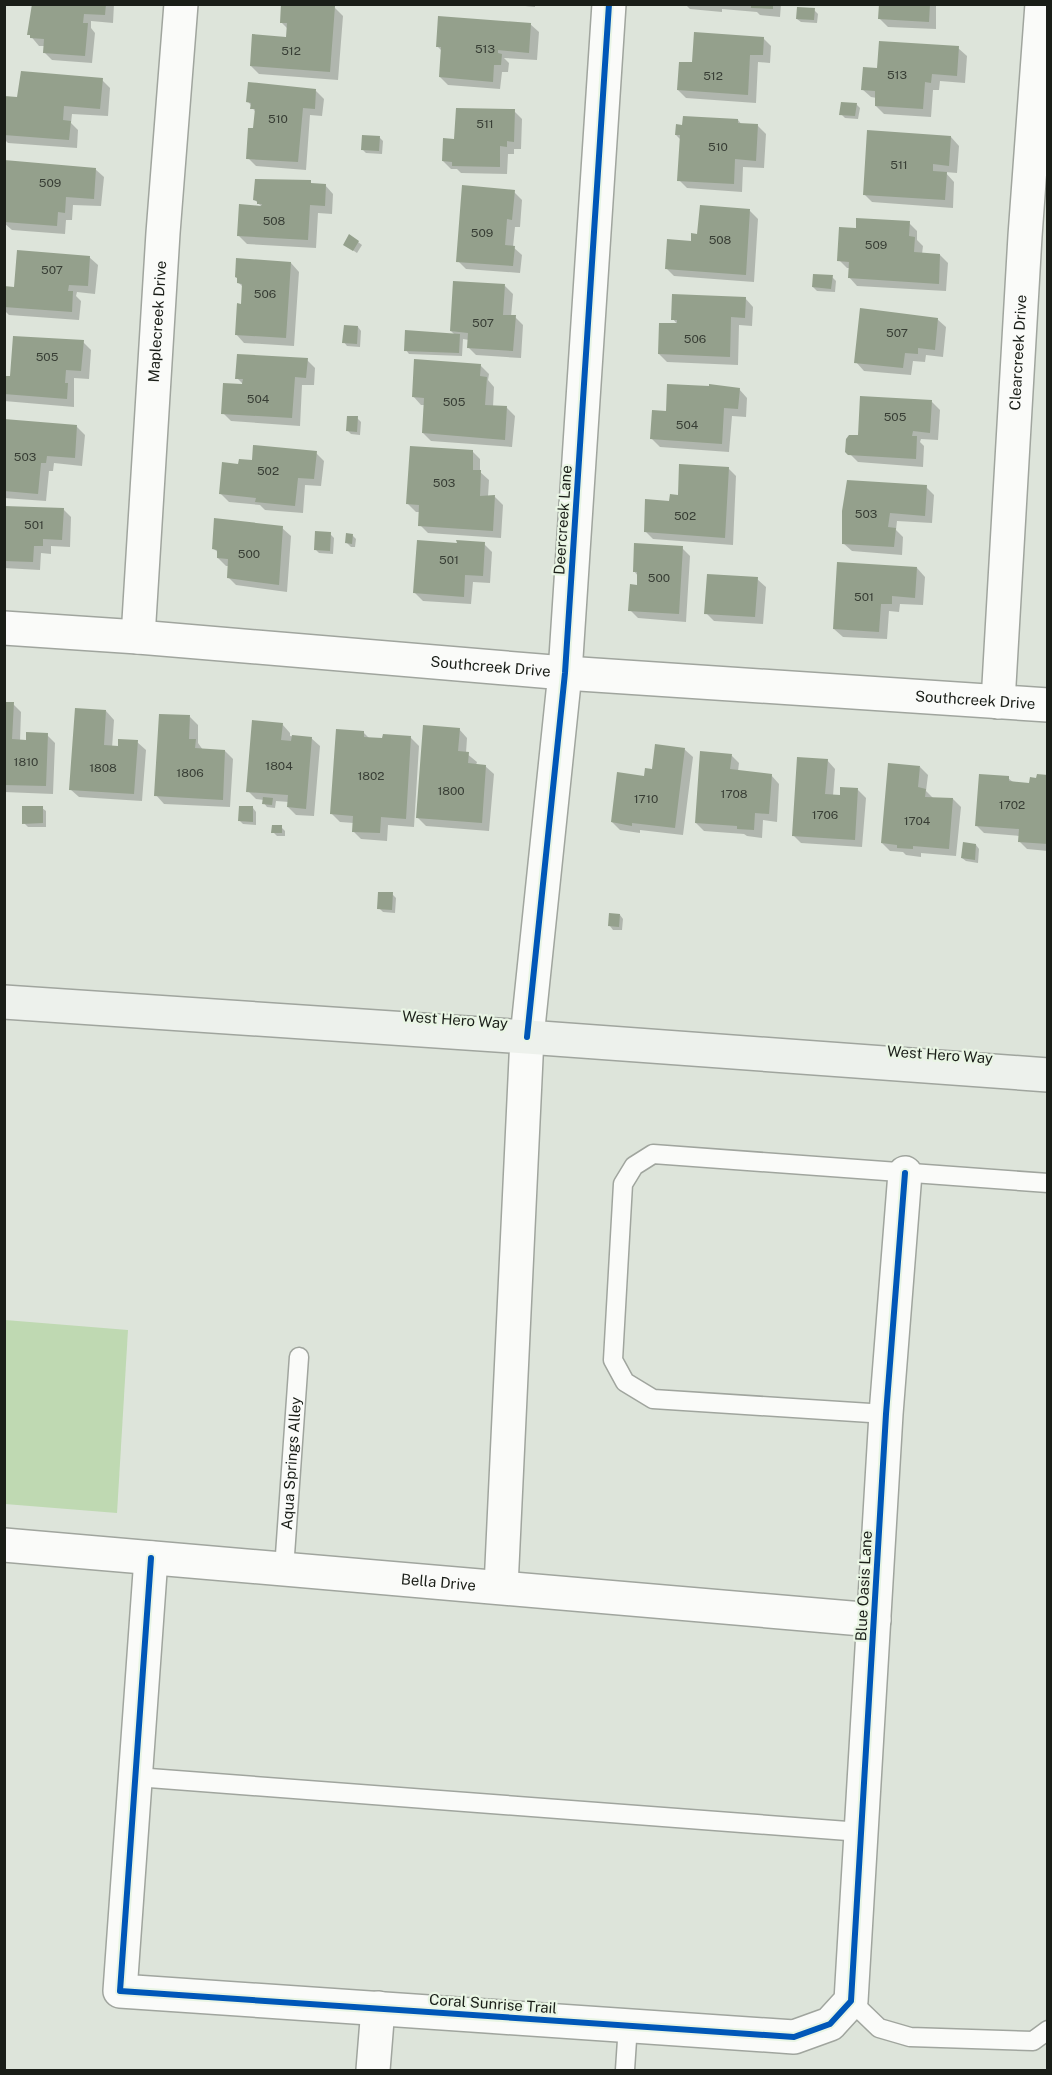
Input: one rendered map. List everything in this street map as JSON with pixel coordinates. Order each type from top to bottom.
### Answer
[{"type":"main road","name":"West Hero Way","points":[[4,1002],[1047,1075]]},
{"type":"street","name":"Maplecreek Drive","points":[[138,637],[163,233],[181,4]]},
{"type":"street","name":"Deercreek Lane","points":[[501,1587],[527,1037],[565,673],[609,4]]},
{"type":"street","name":"Clearcreek Drive","points":[[998,702],[1025,236],[1042,4]]},
{"type":"street","name":"Southcreek Drive","points":[[4,628],[565,673],[1047,705]]},
{"type":"street","name":"Blue Oasis Lane","points":[[851,2001],[886,1414],[905,1173]]},
{"type":"street","name":"Bella Drive","points":[[4,1545],[874,1620]]},
{"type":"street","points":[[136,1778],[152,1558]]},
{"type":"street","name":"Coral Sunrise Trail","points":[[136,1778],[120,1991],[794,2037],[830,2024],[851,2001]]},
{"type":"street","points":[[373,2070],[378,2008]]},
{"type":"lane","points":[[886,1414],[653,1399],[625,1382],[613,1360],[623,1184],[634,1166],[653,1154],[1047,1183]]},
{"type":"lane","name":"Aqua Springs Alley","points":[[284,1569],[299,1357]]},
{"type":"lane","points":[[136,1778],[861,1832]]},
{"type":"lane","points":[[851,2001],[879,2028],[910,2037],[1033,2041],[1047,2030]]},
{"type":"lane","points":[[625,2070],[628,2025]]},
{"type":"green space","points":[[5,1320],[128,1330],[117,1513],[5,1504]]},
{"type":"building","points":[[32,4],[106,4],[105,15],[84,14],[83,23],[88,23],[85,56],[43,53],[44,39],[30,38],[30,35],[27,35]]},
{"type":"building","points":[[281,4],[335,6],[330,72],[250,66],[252,34],[286,37],[287,23],[280,23]]},
{"type":"building","points":[[751,4],[773,4],[773,9],[751,8]]},
{"type":"building","points":[[879,4],[930,4],[929,22],[878,19]]},
{"type":"building","points":[[797,7],[815,8],[814,20],[796,19]]},
{"type":"building","points":[[438,16],[531,23],[529,53],[498,50],[498,53],[502,54],[501,65],[494,65],[493,82],[439,77],[441,47],[436,47]]},
{"type":"building","points":[[694,32],[764,37],[763,55],[750,55],[748,95],[677,90],[679,62],[692,62]]},
{"type":"building","points":[[879,41],[959,46],[957,76],[932,74],[931,83],[925,82],[923,109],[875,106],[875,91],[861,90],[863,67],[877,68]]},
{"type":"building","points":[[21,71],[103,78],[100,109],[64,106],[63,120],[71,121],[69,140],[4,135],[4,96],[17,97]]},
{"type":"building","points":[[248,82],[316,89],[315,109],[303,108],[298,162],[246,159],[248,128],[253,128],[255,109],[250,109],[251,103],[246,102]]},
{"type":"building","points":[[841,102],[857,103],[855,116],[839,115]]},
{"type":"building","points":[[456,108],[515,109],[514,142],[507,141],[507,147],[500,146],[500,167],[452,166],[452,162],[442,161],[443,138],[454,139]]},
{"type":"building","points":[[683,116],[738,119],[738,123],[758,124],[756,161],[735,159],[734,184],[677,181],[680,135],[675,135],[676,124],[682,125]]},
{"type":"building","points":[[867,130],[951,136],[949,166],[933,164],[933,171],[947,172],[945,200],[863,195]]},
{"type":"building","points":[[362,135],[380,136],[379,151],[361,150]]},
{"type":"building","points":[[4,160],[96,168],[94,199],[66,197],[65,213],[58,212],[57,226],[4,222]]},
{"type":"building","points":[[255,179],[311,180],[311,183],[326,184],[325,206],[310,205],[308,240],[237,236],[239,204],[261,206],[262,204],[257,204],[257,201],[253,200]]},
{"type":"building","points":[[462,185],[515,190],[512,220],[507,219],[505,245],[515,246],[513,266],[456,262]]},
{"type":"building","points":[[700,205],[750,209],[746,275],[665,269],[667,239],[691,241],[691,233],[697,234]]},
{"type":"building","points":[[856,218],[910,221],[909,236],[915,237],[914,252],[940,254],[939,284],[848,278],[849,262],[837,261],[839,227],[856,228]]},
{"type":"building","points":[[349,234],[359,241],[353,251],[343,245]]},
{"type":"building","points":[[17,250],[90,256],[88,286],[69,285],[68,291],[73,291],[72,312],[4,307],[4,286],[14,287]]},
{"type":"building","points":[[236,258],[291,262],[286,338],[235,335],[237,303],[241,304],[242,284],[237,283],[235,277]]},
{"type":"building","points":[[813,274],[833,275],[831,289],[812,287]]},
{"type":"building","points":[[453,281],[505,284],[503,315],[516,315],[513,351],[467,348],[468,333],[450,331]]},
{"type":"building","points":[[672,294],[746,297],[745,318],[731,317],[730,357],[658,354],[659,323],[677,323],[677,320],[671,320]]},
{"type":"building","points":[[860,308],[938,318],[935,350],[918,348],[918,354],[905,353],[903,368],[854,363]]},
{"type":"building","points":[[344,325],[358,326],[357,344],[342,343]]},
{"type":"building","points":[[405,330],[460,334],[459,353],[404,351]]},
{"type":"building","points":[[13,336],[84,340],[81,371],[66,370],[67,399],[4,394],[4,376],[10,376]]},
{"type":"building","points":[[237,354],[308,358],[306,378],[295,377],[292,418],[221,414],[223,383],[242,384],[243,379],[235,379]]},
{"type":"building","points":[[414,359],[481,364],[480,376],[487,377],[485,405],[507,406],[505,440],[422,433],[424,398],[412,397]]},
{"type":"building","points":[[667,384],[709,386],[709,384],[740,388],[738,409],[724,408],[722,444],[650,439],[652,410],[666,411]]},
{"type":"building","points":[[860,396],[932,400],[930,433],[913,431],[912,436],[917,436],[916,459],[848,455],[845,452],[846,439],[849,435],[858,435]]},
{"type":"building","points":[[347,416],[358,416],[357,432],[346,431]]},
{"type":"building","points":[[4,419],[77,425],[75,458],[47,456],[46,463],[41,463],[38,494],[4,491]]},
{"type":"building","points":[[253,445],[317,451],[314,479],[298,478],[295,506],[255,502],[256,498],[219,494],[222,462],[238,464],[239,459],[252,460]]},
{"type":"building","points":[[410,446],[473,450],[473,470],[481,470],[480,496],[495,495],[493,531],[418,526],[419,505],[406,504]]},
{"type":"building","points":[[679,464],[729,467],[725,538],[644,532],[645,499],[669,501],[670,494],[678,495]]},
{"type":"building","points":[[847,480],[927,485],[925,516],[890,513],[888,527],[896,528],[894,547],[842,544],[842,511]]},
{"type":"building","points":[[4,506],[64,508],[62,540],[43,539],[43,546],[34,546],[33,562],[4,561]]},
{"type":"building","points":[[214,518],[283,526],[279,585],[227,578],[228,559],[217,558],[217,550],[212,549]]},
{"type":"building","points":[[315,531],[331,532],[330,551],[314,550]]},
{"type":"building","points":[[346,533],[353,534],[352,544],[345,543]]},
{"type":"building","points":[[417,540],[457,543],[456,540],[485,542],[483,576],[465,575],[464,597],[413,593]]},
{"type":"building","points":[[634,543],[683,546],[679,614],[628,611],[630,584],[637,585],[637,572],[633,572]]},
{"type":"building","points":[[837,562],[917,567],[915,598],[892,596],[892,604],[881,604],[879,632],[833,629]]},
{"type":"building","points":[[707,574],[758,577],[755,617],[704,614]]},
{"type":"building","points":[[4,702],[14,702],[12,739],[26,740],[26,732],[48,733],[46,786],[4,785]]},
{"type":"building","points":[[75,708],[106,710],[104,745],[118,746],[118,739],[138,740],[134,794],[69,790]]},
{"type":"building","points":[[159,714],[190,715],[189,739],[196,739],[195,748],[225,750],[223,800],[154,796]]},
{"type":"building","points":[[252,720],[283,723],[281,740],[291,741],[292,735],[312,737],[306,809],[287,807],[288,795],[246,792]]},
{"type":"building","points":[[423,725],[460,728],[458,751],[469,752],[468,763],[486,765],[482,823],[416,818]]},
{"type":"building","points":[[336,729],[364,731],[364,737],[382,738],[383,734],[411,736],[406,819],[381,817],[380,833],[352,832],[353,816],[330,814]]},
{"type":"building","points":[[655,744],[685,748],[675,828],[632,823],[632,826],[611,822],[617,772],[644,776],[645,768],[652,769]]},
{"type":"building","points":[[700,751],[732,754],[730,769],[772,774],[769,814],[755,813],[754,830],[737,829],[737,826],[695,823]]},
{"type":"building","points":[[797,757],[828,759],[825,794],[840,795],[840,787],[858,788],[855,840],[792,836]]},
{"type":"building","points":[[888,763],[920,766],[918,787],[926,789],[925,797],[953,798],[949,849],[913,846],[913,849],[897,848],[897,845],[881,843]]},
{"type":"building","points":[[979,774],[1009,776],[1009,781],[1029,783],[1030,777],[1036,778],[1037,774],[1048,775],[1048,844],[1018,842],[1019,829],[975,826]]},
{"type":"building","points":[[263,797],[273,798],[272,805],[262,804]]},
{"type":"building","points":[[22,806],[43,806],[43,823],[22,824]]},
{"type":"building","points":[[239,806],[253,806],[253,822],[238,821]]},
{"type":"building","points":[[272,825],[282,825],[282,833],[271,833]]},
{"type":"building","points":[[963,842],[976,844],[975,860],[961,858]]},
{"type":"building","points":[[378,892],[393,892],[392,910],[377,909]]},
{"type":"building","points":[[609,913],[620,914],[619,927],[608,926]]},
{"type":"cycle path","points":[[527,1037],[565,673],[609,4]]},
{"type":"cycle path","points":[[151,1558],[120,1991],[794,2037],[830,2024],[851,2001],[886,1414],[905,1173]]}]
